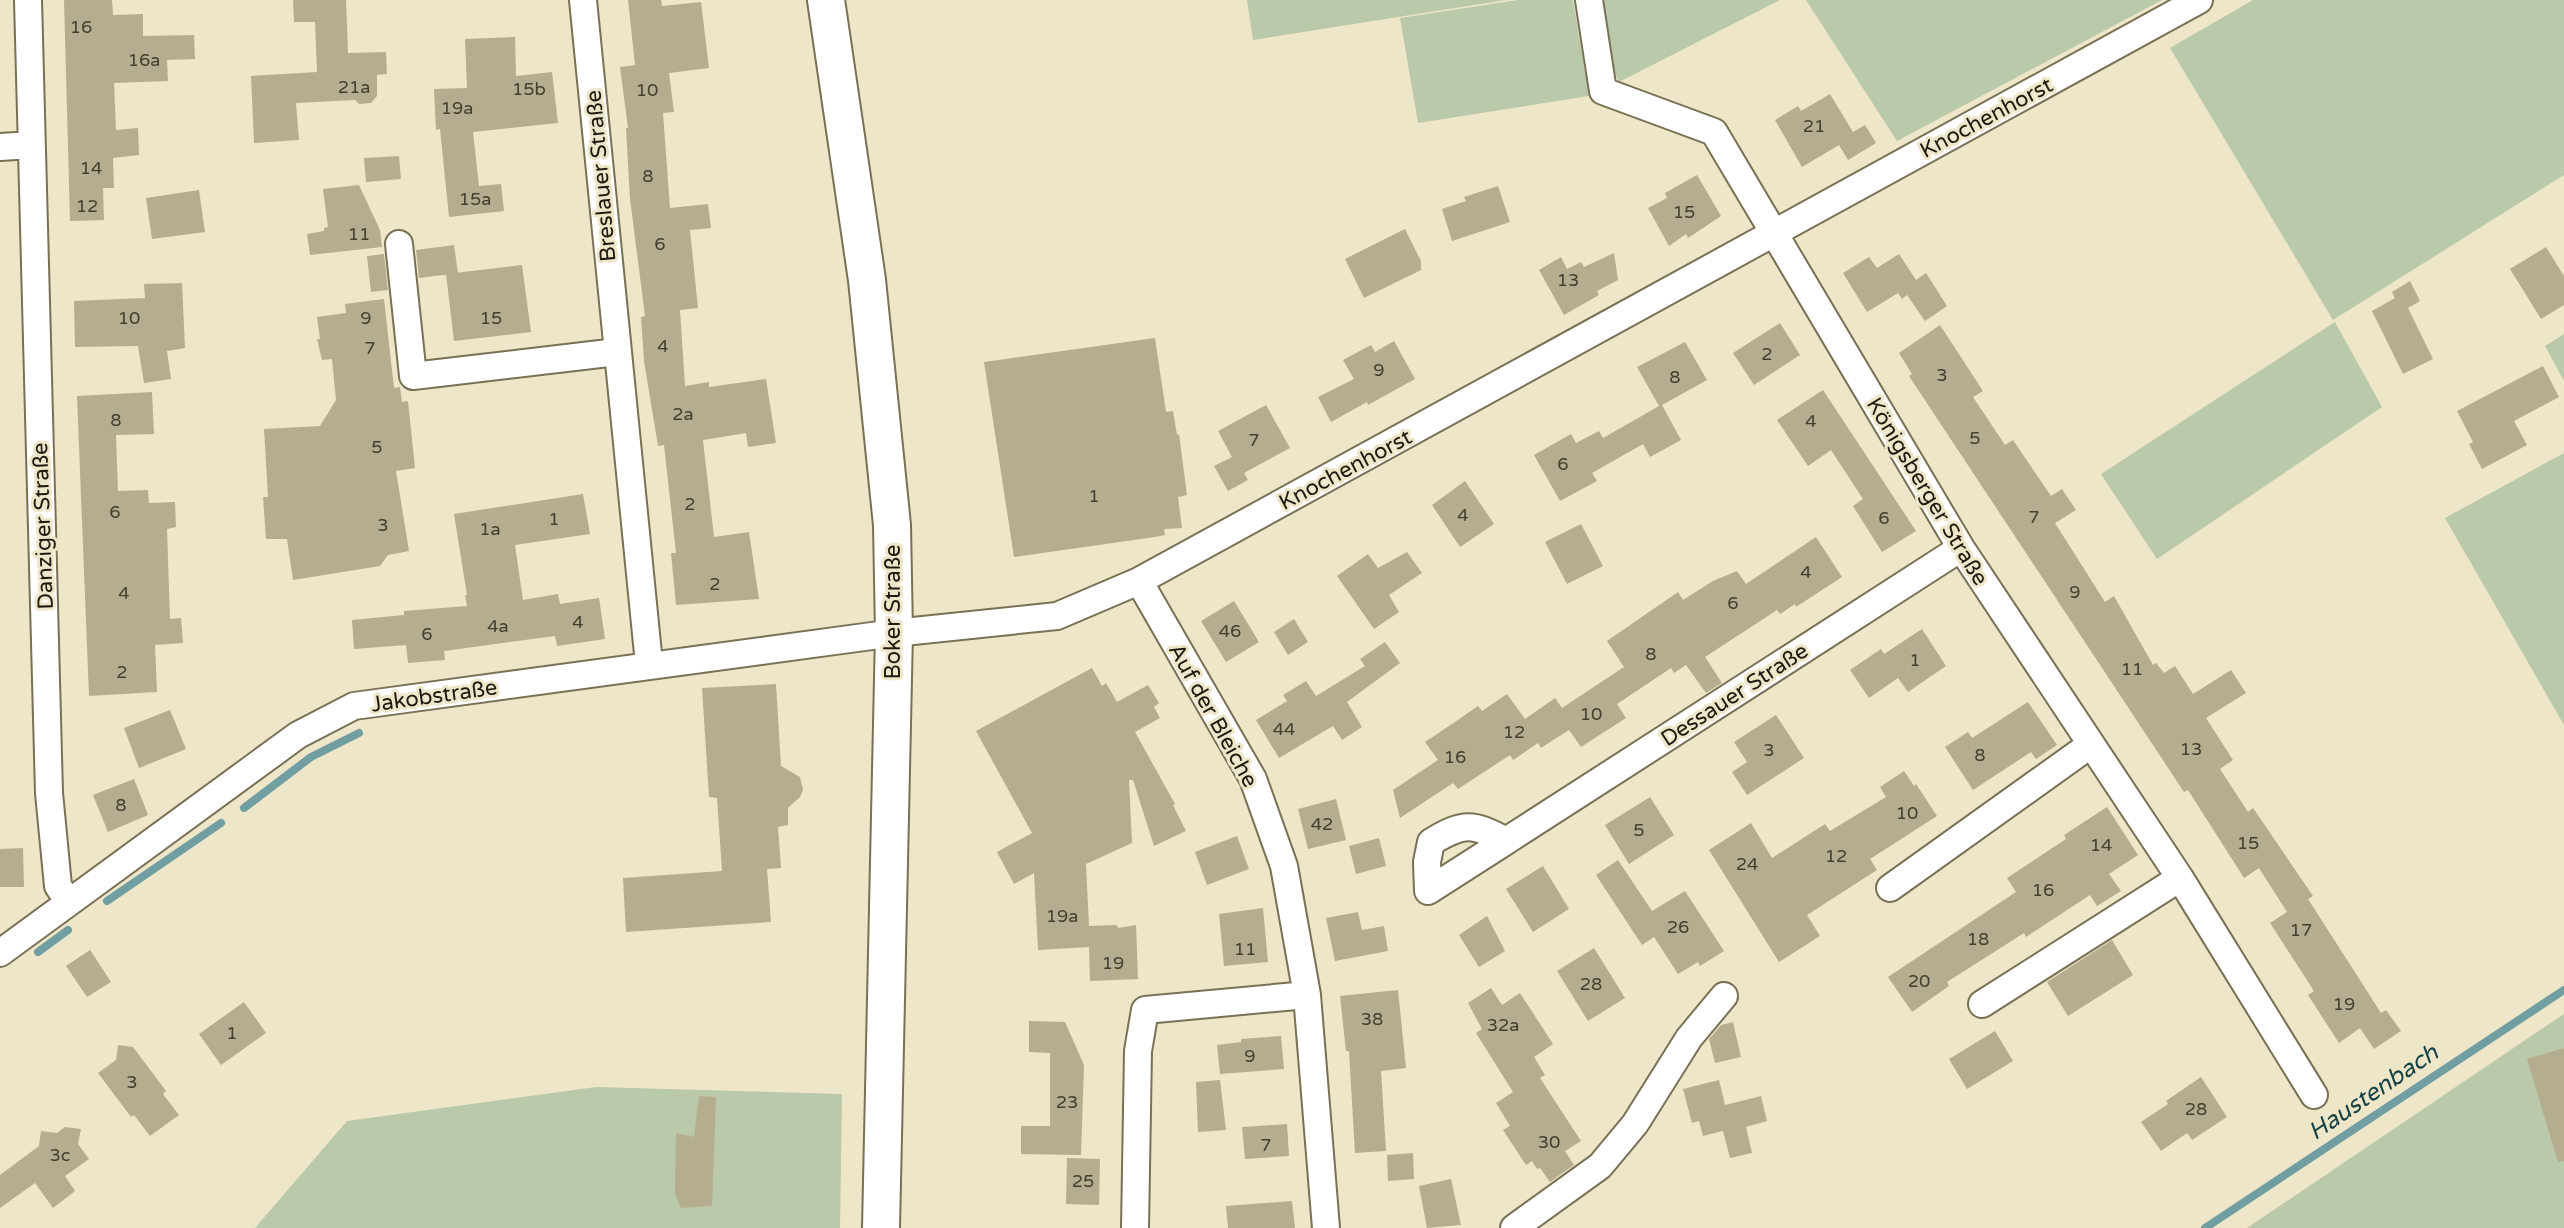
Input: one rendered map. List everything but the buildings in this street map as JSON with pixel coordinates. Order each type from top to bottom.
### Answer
[{"type":"main road","name":"Boker Straße","points":[[826,0],[867,280],[892,525],[894,633],[881,1228]]},
{"type":"street","name":"Danziger Straße","points":[[28,0],[49,793],[58,886],[69,902]]},
{"type":"street","name":"Breslauer Straße","points":[[583,0],[649,664]]},
{"type":"street","points":[[1589,0],[1603,91],[1714,132],[1772,233]]},
{"type":"street","name":"Knochenhorst","points":[[894,633],[1057,616],[1139,581],[2199,0]]},
{"type":"street","points":[[0,147],[31,145]]},
{"type":"street","name":"Königsberger Straße","points":[[1772,233],[1961,548],[2180,878],[2314,1095]]},
{"type":"street","points":[[399,244],[413,376],[617,352]]},
{"type":"street","name":"Dessauer Straße","points":[[1506,841],[1961,548]]},
{"type":"street","name":"Auf der Bleiche","points":[[1139,581],[1253,779],[1284,866],[1307,995],[1326,1228]]},
{"type":"street","name":"Jakobstraße","points":[[0,953],[298,735],[354,706],[894,633]]},
{"type":"street","points":[[1890,888],[2090,745]]},
{"type":"street","points":[[1982,1004],[2180,878]]},
{"type":"street","points":[[1135,1228],[1138,1051],[1145,1010],[1307,995]]},
{"type":"street","points":[[1514,1228],[1600,1166],[1635,1124],[1689,1038],[1724,996]]},
{"type":"green space","points":[[1247,0],[1506,0],[1253,40]]},
{"type":"green space","points":[[1518,0],[1573,0],[1589,96],[1418,123],[1400,18]]},
{"type":"green space","points":[[1600,0],[1780,0],[1619,82],[1608,56]]},
{"type":"green space","points":[[1806,0],[2162,0],[1897,141]]},
{"type":"green space","points":[[2253,0],[2564,0],[2564,175],[2333,320],[2170,48]]},
{"type":"green space","points":[[2335,322],[2382,407],[2157,559],[2101,474]]},
{"type":"green space","points":[[2564,334],[2564,381],[2545,346]]},
{"type":"green space","points":[[2564,453],[2564,725],[2445,518]]},
{"type":"green space","points":[[2564,1014],[2564,1228],[2247,1228]]},
{"type":"green space","points":[[596,1087],[842,1094],[840,1228],[255,1228],[347,1121]]},
{"type":"waterway","points":[[244,808],[311,757],[359,733]]},
{"type":"waterway","points":[[107,901],[221,823]]},
{"type":"waterway","points":[[38,952],[68,930]]},
{"type":"waterway","name":"Haustenbach","points":[[2205,1228],[2564,990]]}]
